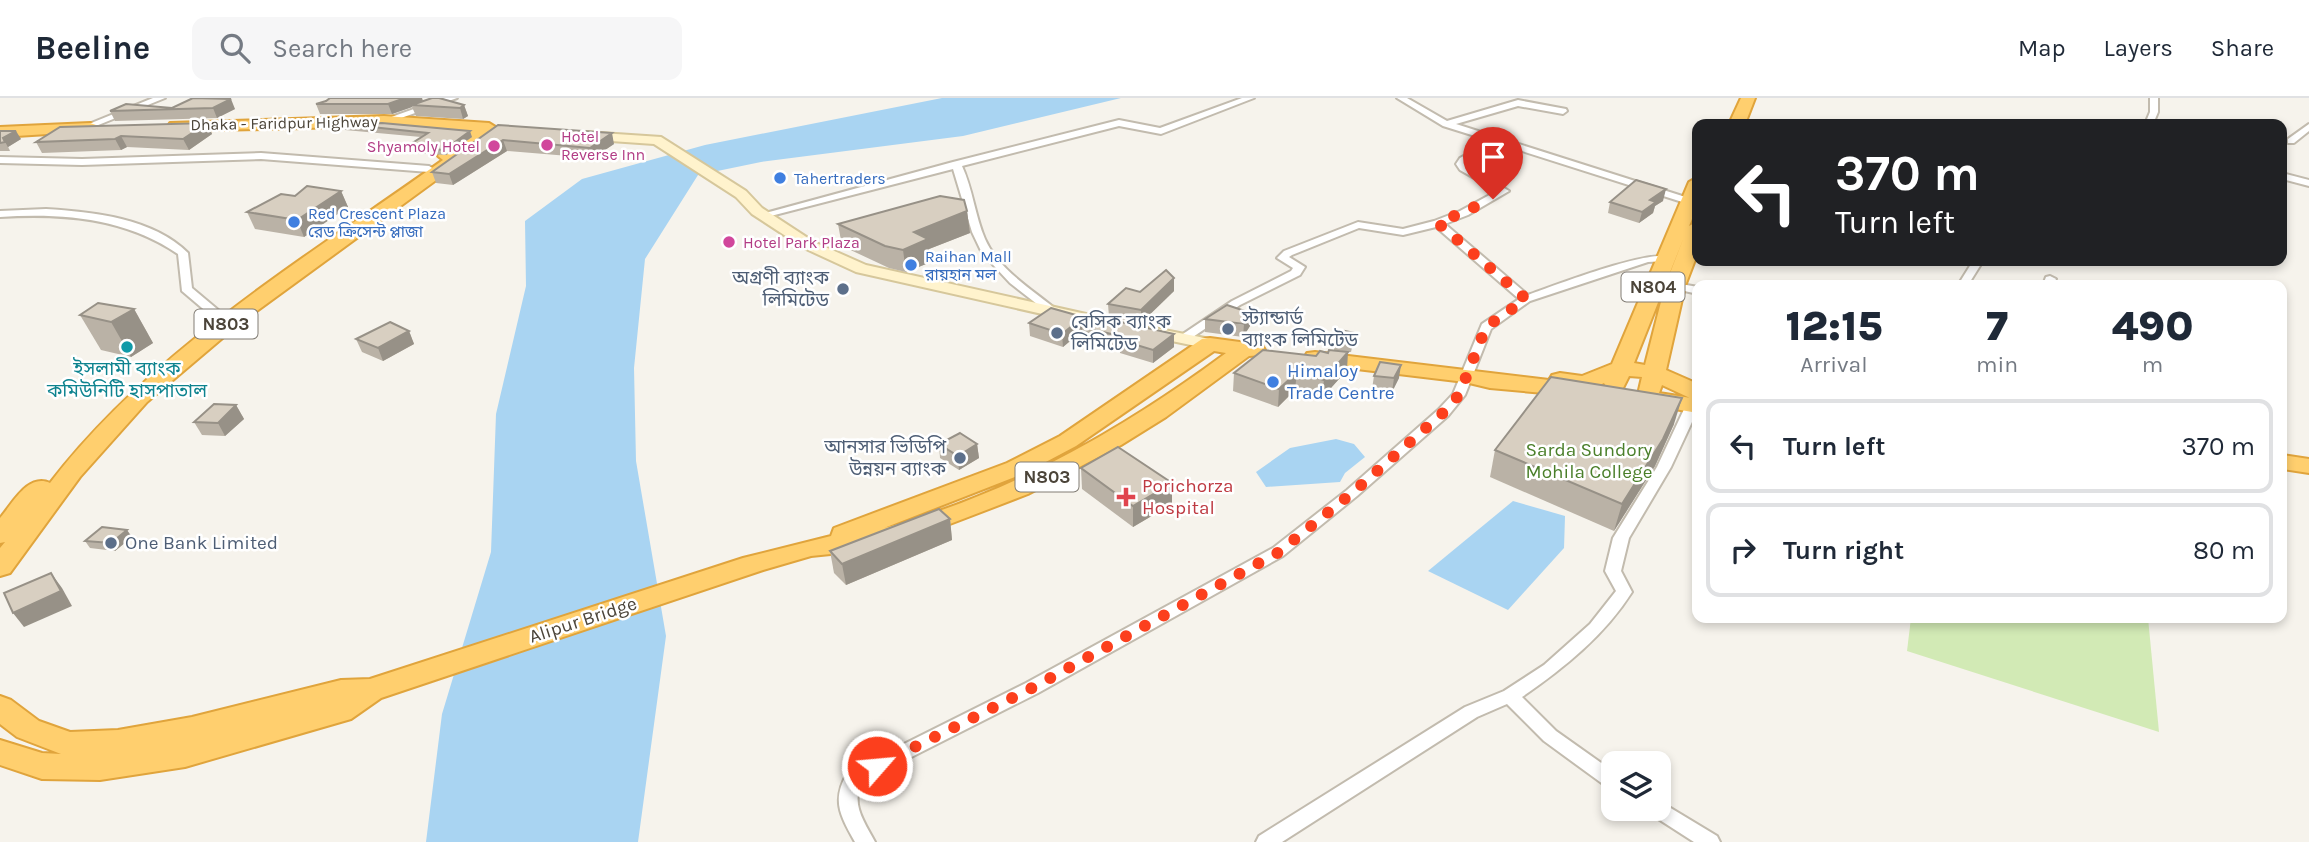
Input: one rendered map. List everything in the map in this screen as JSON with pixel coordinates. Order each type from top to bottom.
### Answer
[{"type":"highway","points":[[1724,119],[1731,98]]},
{"type":"highway","points":[[1739,119],[1748,98]]},
{"type":"highway","name":"Dhaka - Faridpur Highway","points":[[164,126],[384,121],[490,129]]},
{"type":"highway","points":[[0,132],[137,127]]},
{"type":"highway","name":"N803","points":[[0,535],[124,391],[429,169],[490,129]]},
{"type":"highway","name":"N803","points":[[0,567],[71,472],[139,397],[225,318],[490,129]]},
{"type":"highway","name":"N804","points":[[1616,393],[1614,384],[1623,369],[1665,258],[1692,206]]},
{"type":"highway","name":"N804","points":[[1649,398],[1675,286],[1692,242]]},
{"type":"highway","points":[[1647,303],[1670,308]]},
{"type":"highway","points":[[1210,344],[1272,352]]},
{"type":"highway","name":"N803","points":[[821,545],[854,528],[1016,468],[1068,441],[1210,344]]},
{"type":"highway","name":"N803","points":[[821,545],[864,542],[971,508],[1034,484],[1093,453],[1175,402],[1246,348]]},
{"type":"highway","points":[[1298,355],[1465,375],[1490,381],[1692,401]]},
{"type":"highway","points":[[1465,375],[1487,372],[1585,383],[1623,369],[1653,373],[1692,398]]},
{"type":"highway","points":[[2287,463],[2309,466]]},
{"type":"highway","points":[[2287,475],[2309,479]]},
{"type":"highway","name":"Alipur Bridge","points":[[370,690],[754,564],[821,545]]},
{"type":"highway","name":"N803","points":[[0,708],[28,729],[69,744],[118,742],[192,729],[341,691],[370,690]]},
{"type":"highway","name":"N803","points":[[0,752],[42,766],[100,767],[185,755],[340,711],[370,690]]},
{"type":"main road","points":[[569,134],[657,140],[741,194],[762,215],[809,245],[861,269],[1055,314],[1210,344]]},
{"type":"street","points":[[83,128],[161,98]]},
{"type":"street","points":[[384,121],[453,98]]},
{"type":"street","points":[[762,215],[1119,123],[1133,124],[1155,132],[1161,131],[1250,98]]},
{"type":"street","points":[[1401,98],[1446,124],[1692,204]]},
{"type":"street","points":[[2151,119],[2154,98]]},
{"type":"street","points":[[1446,124],[1518,103],[1563,111]]},
{"type":"street","points":[[2291,141],[2309,127]]},
{"type":"street","points":[[1182,338],[1236,303],[1296,273],[1299,267],[1282,258],[1288,253],[1358,225],[1403,232],[1438,223],[1464,213],[1504,191],[1462,168],[1461,164],[1463,160],[1499,141]]},
{"type":"street","points":[[0,160],[82,162],[261,156],[429,169]]},
{"type":"street","points":[[956,164],[968,185],[970,205],[981,242],[996,264],[1055,314]]},
{"type":"street","points":[[2287,177],[2309,183]]},
{"type":"street","points":[[0,214],[64,214],[102,219],[165,238],[183,253],[186,289],[225,318]]},
{"type":"street","points":[[1438,223],[1526,299]]},
{"type":"street","points":[[866,842],[845,800],[848,787],[855,777],[1032,688],[1279,552],[1352,493],[1443,413],[1459,395],[1486,327],[1526,299],[1647,259],[1665,258]]},
{"type":"street","points":[[1675,286],[1692,290]]},
{"type":"street","points":[[1266,842],[1471,712],[1510,696],[1550,669],[1596,628],[1625,592],[1613,571],[1621,538],[1664,467],[1692,409]]},
{"type":"street","points":[[1510,696],[1550,736],[1601,773]]},
{"type":"street","points":[[1671,817],[1710,842]]},
{"type":"green space","points":[[1910,623],[2148,623],[2159,732],[1907,651]]},
{"type":"water","points":[[942,98],[1121,98],[963,136],[761,162],[698,175],[645,259],[634,368],[636,461],[666,636],[638,842],[426,842],[442,714],[491,552],[496,414],[526,286],[525,221],[582,179],[705,145]]},
{"type":"water","points":[[1336,439],[1354,444],[1365,457],[1345,473],[1340,482],[1266,487],[1256,472],[1290,448]]},
{"type":"water","points":[[1513,501],[1565,516],[1564,548],[1508,610],[1428,571]]},
{"type":"building","points":[[193,98],[231,99],[213,108],[110,111],[126,104],[172,108]]},
{"type":"building","points":[[330,98],[405,98],[388,104],[316,104]]},
{"type":"building","points":[[432,98],[464,105],[460,108],[412,105]]},
{"type":"building","points":[[207,123],[183,139],[121,136],[115,139],[36,142],[60,127]]},
{"type":"building","points":[[382,123],[470,131],[444,150],[406,147],[428,133],[343,124]]},
{"type":"building","points":[[498,125],[612,133],[590,148],[503,140],[449,174],[432,172]]},
{"type":"building","points":[[0,131],[16,131],[3,138],[5,142],[0,143]]},
{"type":"building","points":[[1636,180],[1666,189],[1650,200],[1656,202],[1642,212],[1610,202]]},
{"type":"building","points":[[307,186],[341,191],[297,220],[247,212],[281,194],[295,196]]},
{"type":"building","points":[[940,196],[964,200],[967,211],[914,232],[928,239],[903,250],[885,246],[838,224]]},
{"type":"building","points":[[1166,270],[1174,278],[1141,310],[1108,304],[1126,288],[1140,292]]},
{"type":"building","points":[[98,303],[134,309],[111,322],[80,315]]},
{"type":"building","points":[[1227,305],[1251,313],[1244,324],[1205,319]]},
{"type":"building","points":[[1051,308],[1083,317],[1062,334],[1029,323]]},
{"type":"building","points":[[1094,316],[1174,334],[1153,350],[1120,340],[1124,337],[1082,327]]},
{"type":"building","points":[[390,322],[409,331],[378,348],[356,339]]},
{"type":"building","points":[[1340,330],[1355,333],[1352,345],[1335,343]]},
{"type":"building","points":[[1263,350],[1316,356],[1320,351],[1348,352],[1324,380],[1297,372],[1279,389],[1234,373]]},
{"type":"building","points":[[1380,362],[1401,365],[1394,378],[1374,376]]},
{"type":"building","name":"Sarda Sundory Mohila College","points":[[1551,377],[1682,398],[1663,439],[1622,504],[1495,450]]},
{"type":"building","points":[[214,404],[236,405],[218,423],[194,422]]},
{"type":"building","points":[[960,433],[977,444],[958,456],[939,444]]},
{"type":"building","points":[[1118,447],[1172,483],[1133,506],[1081,468]]},
{"type":"building","points":[[939,509],[950,519],[842,564],[830,551]]},
{"type":"building","points":[[102,527],[127,530],[111,543],[85,541]]},
{"type":"building","points":[[51,573],[61,591],[13,613],[4,593]]},
{"type":"place","name":"Hotel Reverse Inn","points":[[547,145]]},
{"type":"place","name":"Shyamoly Hotel","points":[[494,146]]},
{"type":"place","name":"Tahertraders","points":[[780,178]]},
{"type":"place","name":"Red Crescent Plaza রেড ক্রিসেন্ট প্লাজা","points":[[294,222]]},
{"type":"place","name":"Hotel Park Plaza","points":[[729,242]]},
{"type":"place","name":"Raihan Mall রায়হান মল","points":[[911,265]]},
{"type":"place","name":"অগ্রণী ব্যাংক লিমিটেড","points":[[843,289]]},
{"type":"place","name":"স্ট্যান্ডার্ড ব্যাংক লিমিটেড","points":[[1228,329]]},
{"type":"place","name":"বেসিক ব্যাংক লিমিটেড","points":[[1057,333]]},
{"type":"place","name":"ইসলামী ব্যাংক কমিউনিটি হাসপাতাল","points":[[127,347]]},
{"type":"place","name":"Himaloy Trade Centre","points":[[1273,382]]},
{"type":"place","name":"আনসার ভিডিপি উন্নয়ন ব্যাংক","points":[[960,458]]},
{"type":"place","name":"Porichorza Hospital","points":[[1126,497]]},
{"type":"place","name":"One Bank Limited","points":[[111,543]]},
{"type":"route","points":[[877,766],[1032,688],[1279,552],[1352,493],[1443,413],[1459,395],[1486,327],[1505,311],[1526,299],[1438,223],[1493,199]]}]
